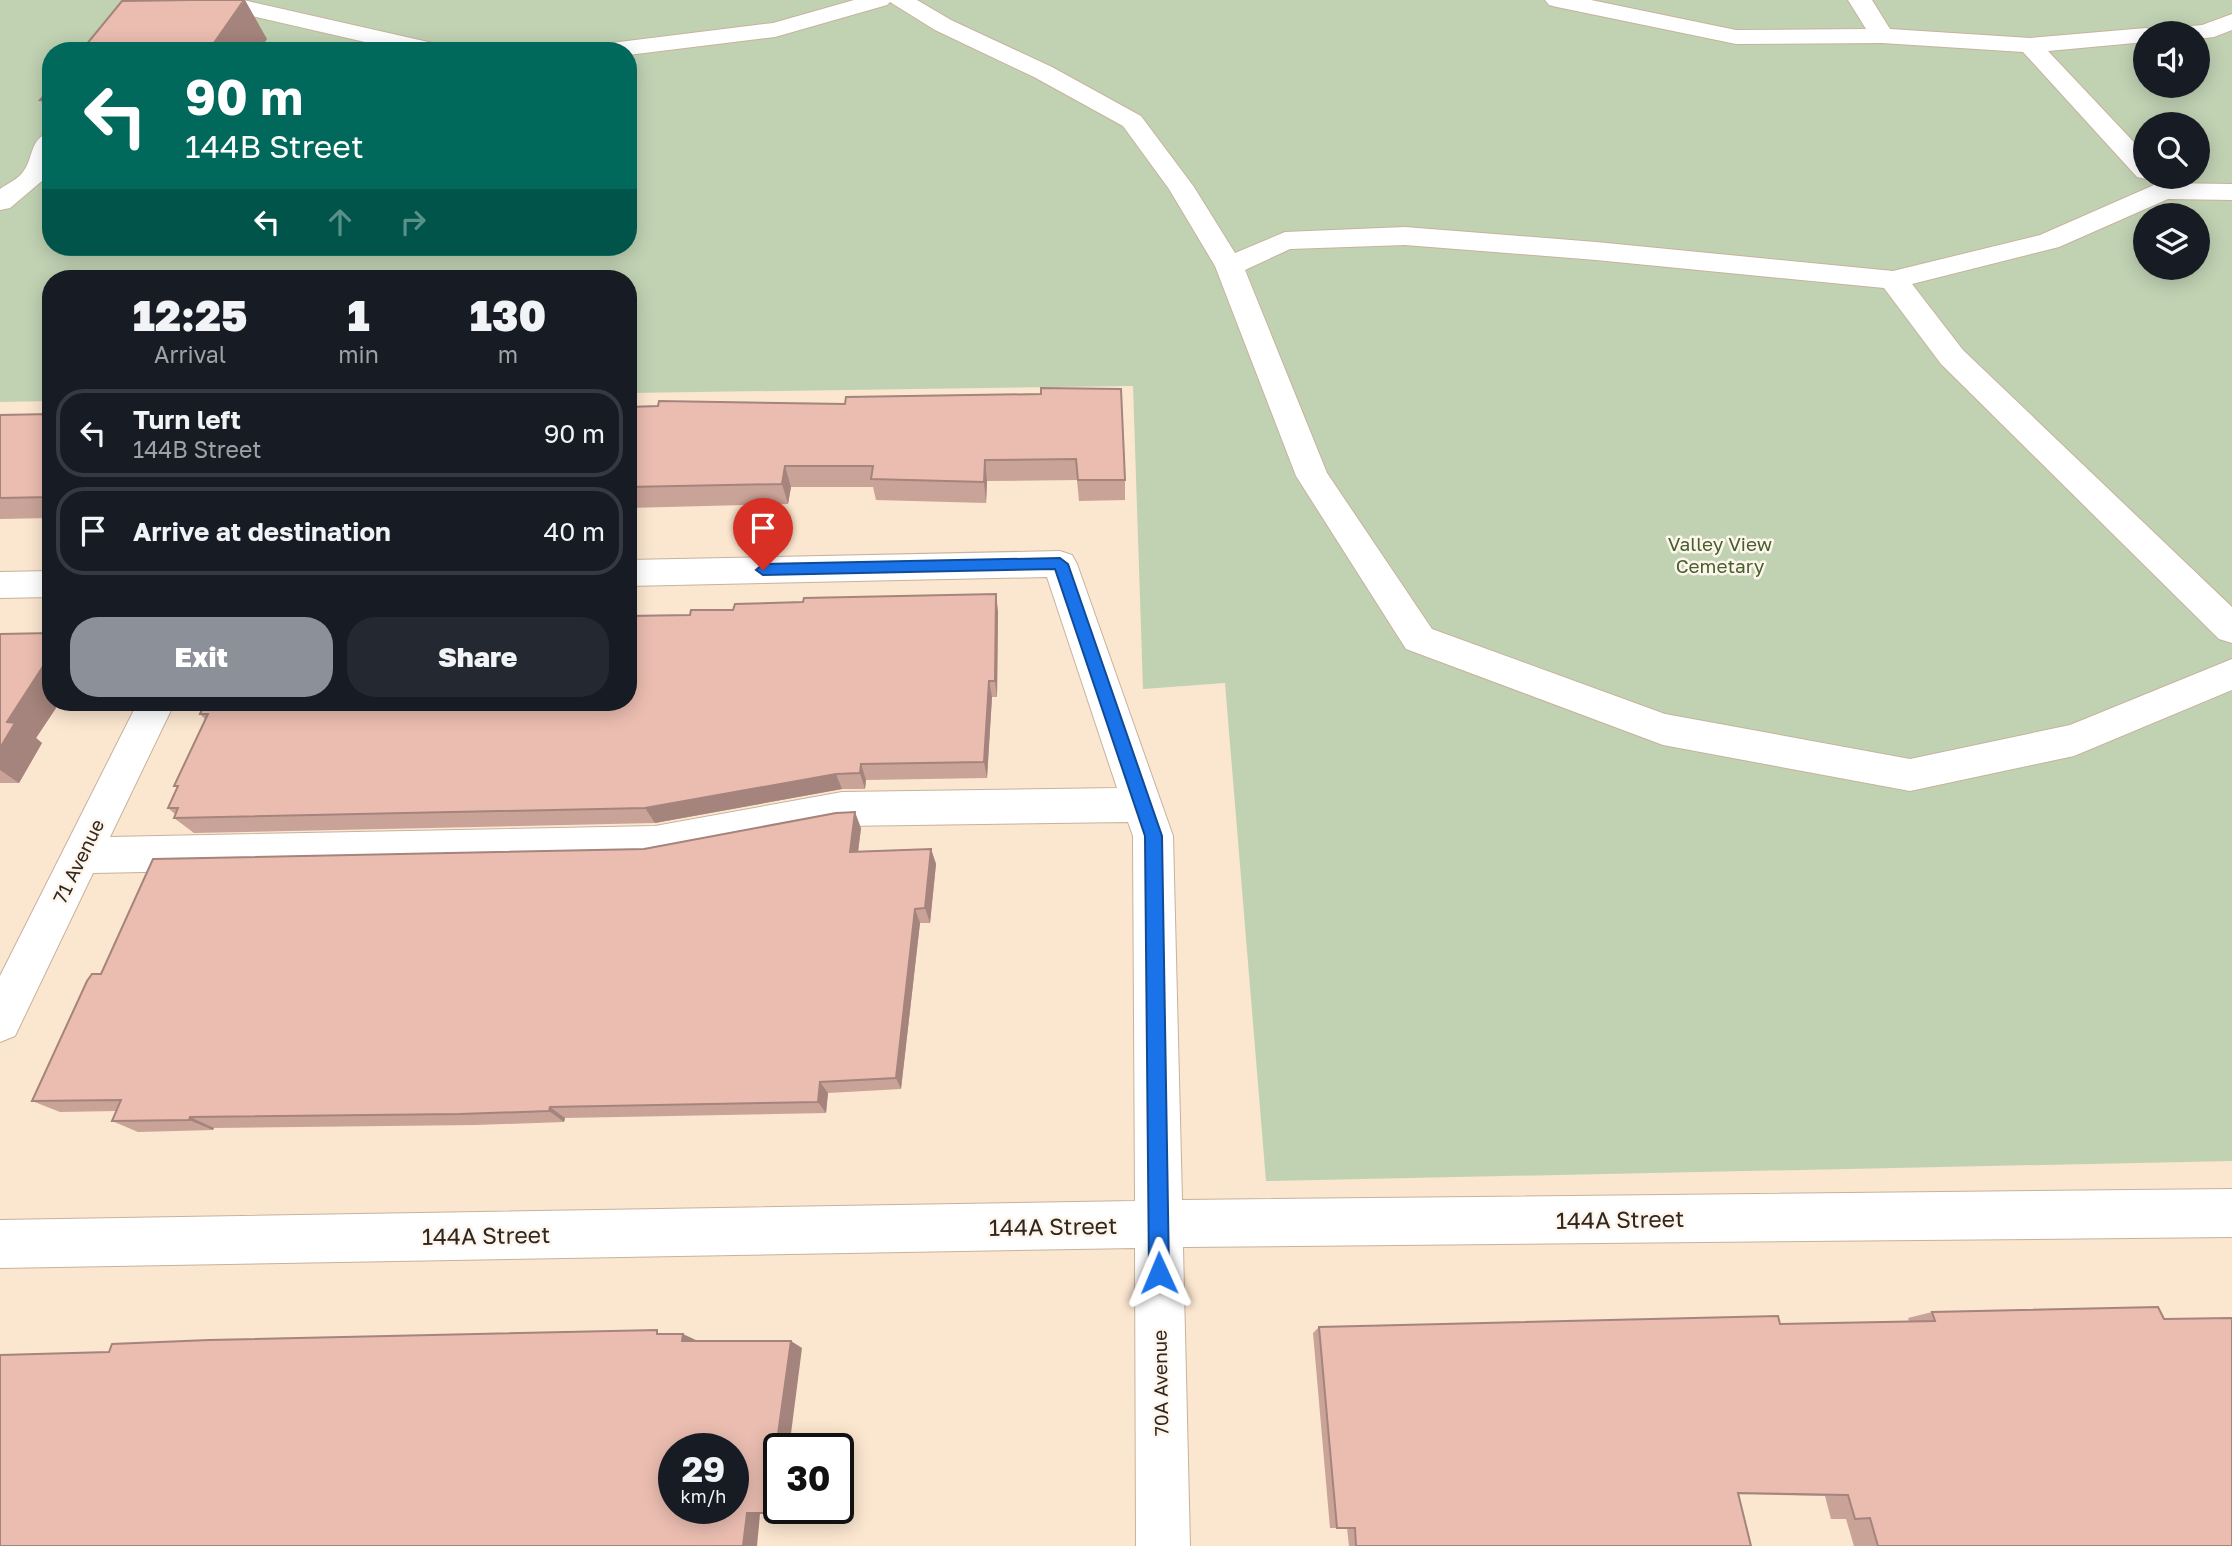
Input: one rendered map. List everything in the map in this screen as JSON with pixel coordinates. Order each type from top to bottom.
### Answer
[{"type":"street","points":[[212,0],[397,42]]},
{"type":"street","points":[[637,47],[775,30],[879,0]]},
{"type":"street","points":[[900,0],[943,25],[1043,72],[1132,121],[1181,187],[1228,266],[1312,476],[1419,639],[1663,729],[1910,775],[2074,740],[2232,674]]},
{"type":"street","points":[[1557,0],[1736,37],[1882,36],[2030,45],[2133,36]]},
{"type":"street","points":[[1860,0],[1882,36]]},
{"type":"street","points":[[2210,30],[2232,21]]},
{"type":"street","points":[[2030,45],[2133,158]]},
{"type":"street","points":[[0,202],[36,176],[42,156]]},
{"type":"street","points":[[1228,266],[1285,241],[1405,236],[1893,279],[2049,242],[2138,189]]},
{"type":"street","points":[[2210,189],[2232,192]]},
{"type":"street","points":[[1893,279],[1952,358],[2232,629]]},
{"type":"street","name":"70A Avenue","points":[[637,573],[1060,564],[1153,836],[1163,1546]]},
{"type":"street","points":[[0,585],[42,584]]},
{"type":"street","name":"71 Avenue","points":[[0,1021],[152,711]]},
{"type":"street","points":[[81,855],[655,844],[842,809],[1143,805]]},
{"type":"street","name":"144A Street","points":[[0,1244],[1158,1224],[2232,1213]]},
{"type":"green space","name":"Valley View Cemetary","points":[[0,0],[2232,0],[2232,1161],[1266,1181],[1225,683],[1143,689],[1133,386],[637,393],[637,270],[42,270],[42,401],[0,402]]},
{"type":"building","points":[[244,0],[215,42],[88,42],[122,1]]},
{"type":"building","points":[[1041,388],[1121,389],[1125,480],[1078,480],[1076,459],[985,460],[984,482],[871,479],[873,466],[785,466],[782,484],[637,487],[637,407],[658,406],[659,401],[845,404],[846,397],[1041,394]]},
{"type":"building","points":[[42,414],[42,497],[0,498],[0,415]]},
{"type":"building","points":[[996,594],[995,681],[989,681],[984,762],[861,764],[860,773],[836,774],[645,808],[174,818],[178,808],[168,808],[178,786],[174,786],[208,714],[200,714],[201,711],[637,711],[637,616],[690,615],[691,610],[733,610],[735,604],[803,602],[804,598]]},
{"type":"building","points":[[42,633],[42,668],[7,722],[15,723],[0,748],[0,634]]},
{"type":"building","points":[[855,812],[850,852],[931,849],[925,908],[915,909],[896,1078],[820,1082],[818,1102],[550,1107],[549,1111],[460,1114],[190,1117],[189,1120],[112,1121],[121,1100],[32,1101],[87,981],[92,974],[101,974],[153,859],[644,849],[836,813]]},
{"type":"building","points":[[2158,1307],[2164,1319],[2232,1318],[2232,1546],[1878,1546],[1870,1518],[1855,1519],[1848,1495],[1738,1493],[1751,1546],[1356,1546],[1355,1528],[1337,1528],[1319,1327],[1778,1316],[1780,1324],[1935,1321],[1932,1312]]},
{"type":"building","points":[[657,1330],[657,1334],[683,1334],[682,1341],[791,1341],[778,1433],[763,1433],[763,1513],[749,1513],[749,1433],[658,1433],[658,1524],[746,1524],[743,1546],[0,1546],[0,1355],[109,1352],[112,1344]]},
{"type":"route","points":[[763,570],[1060,564],[1153,836],[1159,1273]]}]
